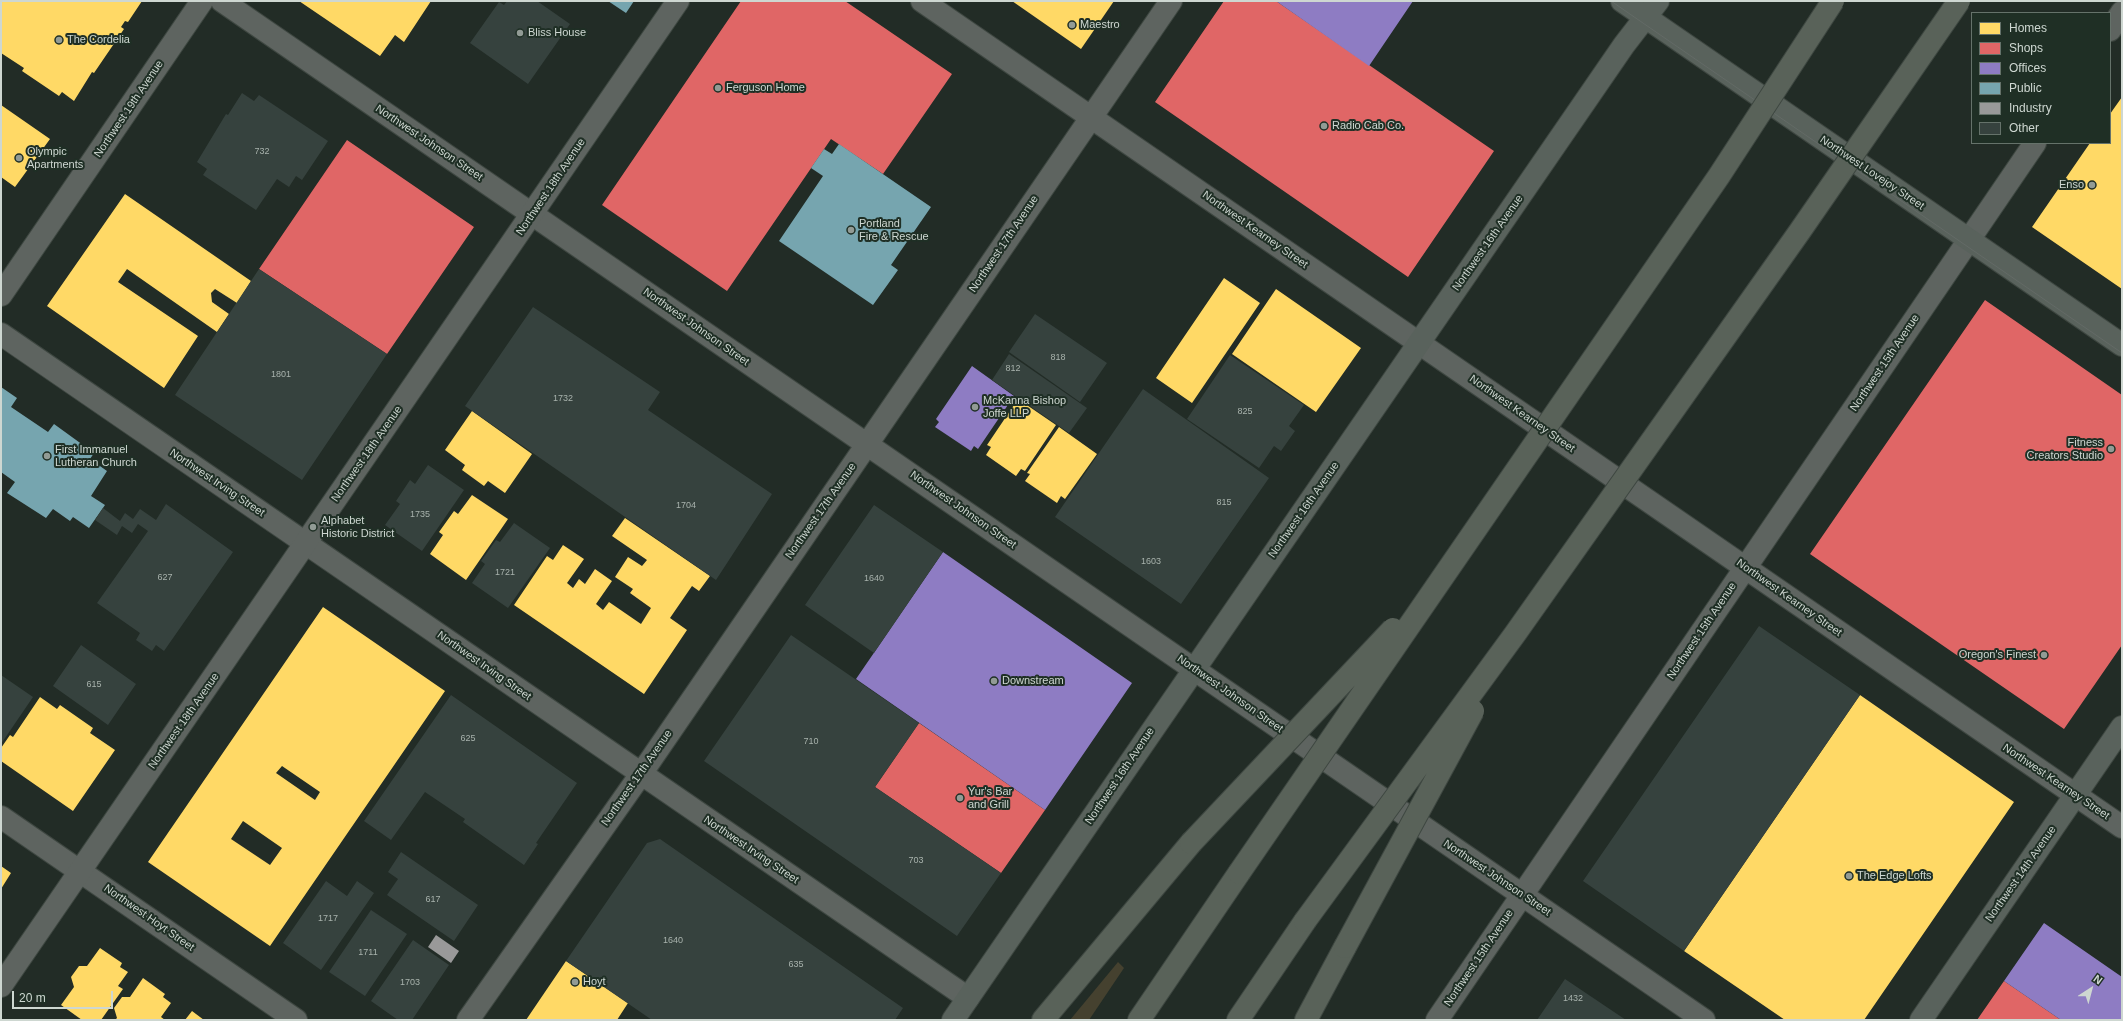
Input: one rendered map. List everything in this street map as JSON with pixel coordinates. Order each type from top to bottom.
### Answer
[{"type":"highway","points":[[1139,1020],[1437,584],[1720,176],[1833,1]]},
{"type":"highway","points":[[1238,1020],[1305,921],[1515,634],[1791,244],[1959,1]]},
{"type":"highway","points":[[1043,1020],[1191,843],[1265,763],[1437,584]]},
{"type":"highway","points":[[1306,1020],[1344,946],[1515,634]]},
{"type":"main road","name":"Northwest Lovejoy Street","points":[[1622,1],[1652,9],[1970,240],[2122,345]]},
{"type":"main road","name":"Northwest 16th Avenue","points":[[952,1020],[1419,343],[1652,9]]},
{"type":"main road","name":"Northwest 14th Avenue","points":[[1920,1020],[2122,727]]},
{"type":"street","name":"Northwest 19th Avenue","points":[[1,295],[202,1]]},
{"type":"street","name":"Northwest Johnson Street","points":[[222,1],[1704,1020]]},
{"type":"street","name":"Northwest 18th Avenue","points":[[1,986],[81,872],[678,1]]},
{"type":"street","name":"Northwest Kearney Street","points":[[922,1],[2122,827]]},
{"type":"street","name":"Northwest 17th Avenue","points":[[468,1020],[641,774],[1171,1]]},
{"type":"street","points":[[2111,28],[2122,12]]},
{"type":"street","name":"Northwest 15th Avenue","points":[[1437,1020],[2034,144]]},
{"type":"street","name":"Northwest Irving Street","points":[[1,334],[968,998]]},
{"type":"street","name":"Northwest Hoyt Street","points":[[1,817],[296,1020]]},
{"type":"shaded area","points":[[1118,962],[1124,968],[1089,1020],[1070,1020]]},
{"type":"building: Homes","name":"The Cordelia","points":[[1,1],[142,1],[128,22],[125,21],[121,27],[124,29],[94,73],[92,72],[74,101],[62,92],[59,96],[22,71],[24,68],[1,53]]},
{"type":"building: Homes","points":[[299,1],[431,1],[404,42],[395,35],[380,56]]},
{"type":"building: Homes","name":"Maestro","points":[[1012,1],[1114,1],[1081,49]]},
{"type":"building: Homes","name":"Enso","points":[[2122,97],[2122,289],[2032,227],[2089,144],[2111,144],[2111,113]]},
{"type":"building: Homes","name":"Olympic Apartments","points":[[1,105],[50,139],[15,187],[1,177]]},
{"type":"building: Homes","points":[[125,194],[251,281],[237,303],[215,289],[211,293],[212,302],[229,314],[217,332],[127,269],[118,282],[198,336],[164,388],[47,306]]},
{"type":"building: Homes","points":[[1224,278],[1260,303],[1192,403],[1156,378]]},
{"type":"building: Homes","points":[[1276,289],[1361,348],[1316,412],[1232,354]]},
{"type":"building: Homes","points":[[1018,399],[1056,425],[1025,471],[1021,469],[1016,476],[986,455],[991,447],[987,445]]},
{"type":"building: Homes","points":[[472,411],[532,454],[505,493],[488,481],[484,486],[462,470],[465,465],[445,450]]},
{"type":"building: Homes","points":[[1059,427],[1097,454],[1065,499],[1061,496],[1057,503],[1025,481],[1030,474],[1027,473]]},
{"type":"building: Homes","points":[[472,495],[508,519],[466,580],[430,554],[443,535],[439,532],[454,511],[458,514]]},
{"type":"building: Homes","points":[[625,518],[710,576],[699,591],[692,586],[670,618],[687,630],[644,694],[514,605],[547,556],[553,560],[563,545],[584,559],[567,583],[573,588],[579,579],[585,584],[595,569],[612,581],[596,604],[603,610],[609,602],[641,624],[651,608],[630,593],[633,589],[615,577],[628,557],[642,566],[647,560],[612,536]]},
{"type":"building: Homes","points":[[323,607],[445,691],[270,946],[148,862]],"holes":[[[282,766],[320,792],[315,800],[276,773]],[[243,821],[282,848],[270,865],[231,839]]]},
{"type":"building: Homes","name":"The Edge Lofts","points":[[1860,695],[2014,802],[1864,1020],[1785,1020],[1684,951]]},
{"type":"building: Homes","points":[[40,697],[57,709],[60,705],[93,728],[90,733],[115,750],[73,811],[1,761],[1,748],[10,735],[13,737]]},
{"type":"building: Homes","points":[[1,866],[11,873],[1,889]]},
{"type":"building: Homes","points":[[100,948],[122,963],[120,967],[128,972],[118,986],[123,989],[101,1020],[82,1020],[61,1005],[74,987],[71,977],[79,966],[87,966]]},
{"type":"building: Homes","name":"Hoyt","points":[[566,961],[628,1003],[617,1020],[526,1020]]},
{"type":"building: Homes","points":[[143,978],[165,994],[163,997],[171,1003],[161,1017],[165,1020],[115,1020],[117,1018],[114,1008],[122,997],[130,997]]},
{"type":"building: Homes","points":[[192,1011],[204,1020],[185,1020]]},
{"type":"building: Shops","points":[[741,1],[845,1],[952,74],[883,174],[831,139],[727,291],[602,205]]},
{"type":"building: Shops","name":"Radio Cab Co.","points":[[1224,1],[1276,1],[1494,151],[1408,277],[1155,102]]},
{"type":"building: Shops","points":[[347,140],[474,227],[387,354],[259,269]]},
{"type":"building: Shops","points":[[1985,300],[2122,395],[2122,645],[2064,729],[1810,554]]},
{"type":"building: Shops","name":"Yur's Bar and Grill","points":[[919,723],[1045,810],[1001,873],[875,787]]},
{"type":"building: Shops","points":[[2004,981],[2061,1020],[1977,1020]]},
{"type":"building: Offices","points":[[1276,1],[1413,1],[1369,66]]},
{"type":"building: Offices","name":"McKanna Bishop Joffe LLP","points":[[972,366],[1014,396],[978,449],[974,446],[971,451],[935,427],[939,422],[936,419]]},
{"type":"building: Offices","name":"Downstream","points":[[943,552],[1132,683],[1045,810],[856,679]]},
{"type":"building: Offices","points":[[2044,923],[2122,977],[2122,1020],[2061,1020],[2004,981]]},
{"type":"building: Public","points":[[608,1],[634,1],[626,13]]},
{"type":"building: Public","name":"Portland Fire & Rescue","points":[[839,144],[931,207],[891,265],[898,270],[873,305],[779,241],[823,176],[811,168],[824,149],[832,154]]},
{"type":"building: Public","name":"First Immanuel Lutheran Church","points":[[1,387],[17,398],[11,407],[48,432],[54,424],[94,453],[90,459],[107,471],[91,496],[105,505],[89,528],[73,517],[70,521],[53,509],[46,518],[7,493],[15,482],[1,472]]},
{"type":"building: Industry","points":[[436,935],[459,951],[451,963],[428,947]]},
{"type":"building: Other","name":"Bliss House","points":[[507,1],[537,1],[570,24],[528,84],[470,43],[499,2],[504,5]]},
{"type":"building: Other","points":[[242,93],[254,101],[259,95],[328,141],[302,180],[296,176],[289,187],[277,179],[256,210],[203,175],[207,169],[197,162],[226,114],[228,115]]},
{"type":"building: Other","points":[[259,269],[387,354],[302,480],[175,395]]},
{"type":"building: Other","points":[[533,307],[660,392],[648,410],[772,494],[716,580],[465,406]]},
{"type":"building: Other","points":[[1035,314],[1107,363],[1080,402],[1009,352]]},
{"type":"building: Other","points":[[1009,354],[1087,408],[1069,433],[992,380]]},
{"type":"building: Other","points":[[1230,355],[1304,405],[1289,426],[1295,431],[1281,451],[1274,446],[1259,468],[1187,419]]},
{"type":"building: Other","points":[[1143,389],[1269,478],[1181,604],[1055,517]]},
{"type":"building: Other","points":[[428,465],[464,490],[422,551],[385,525],[400,504],[396,501],[410,480],[415,484]]},
{"type":"building: Other","points":[[166,504],[233,552],[164,651],[156,645],[152,651],[136,640],[140,633],[97,603],[148,531],[138,524],[132,533],[122,526],[117,535],[95,520],[103,508],[120,521],[125,513],[133,519],[140,509],[156,520]]},
{"type":"building: Other","points":[[874,505],[943,552],[874,653],[805,605]]},
{"type":"building: Other","points":[[514,523],[550,548],[508,608],[472,583],[485,564],[481,561],[496,540],[500,542]]},
{"type":"building: Other","points":[[1759,626],[1860,695],[1684,951],[1583,881]]},
{"type":"building: Other","points":[[791,635],[919,723],[875,787],[1001,873],[957,936],[704,761]]},
{"type":"building: Other","points":[[81,645],[136,684],[108,725],[53,686]]},
{"type":"building: Other","points":[[1,675],[33,697],[1,744]]},
{"type":"building: Other","points":[[451,695],[577,783],[536,843],[538,844],[524,865],[463,822],[465,819],[425,792],[391,840],[364,821]]},
{"type":"building: Other","points":[[660,839],[903,1008],[895,1020],[652,1020],[566,961],[647,843]]},
{"type":"building: Other","points":[[401,852],[478,905],[454,941],[387,895],[398,879],[388,872]]},
{"type":"building: Other","points":[[326,881],[347,896],[357,881],[374,893],[321,970],[283,943]]},
{"type":"building: Other","points":[[371,910],[407,934],[365,996],[329,972]]},
{"type":"building: Other","points":[[413,940],[449,965],[412,1020],[398,1020],[371,1001]]},
{"type":"building: Other","points":[[1565,979],[1626,1020],[1537,1020]]},
{"type":"tram line","points":[[1611,1],[2122,353]]},
{"type":"place","name":"Maestro","points":[[1072,25]]},
{"type":"place","name":"Bliss House","points":[[520,33]]},
{"type":"place","name":"The Cordelia","points":[[59,40]]},
{"type":"place","name":"Ferguson Home","points":[[718,88]]},
{"type":"place","name":"Radio Cab Co.","points":[[1324,126]]},
{"type":"place","name":"Olympic Apartments","points":[[19,158]]},
{"type":"place","name":"Enso","points":[[2092,185]]},
{"type":"place","name":"Portland Fire & Rescue","points":[[851,230]]},
{"type":"place","name":"McKanna Bishop Joffe LLP","points":[[975,407]]},
{"type":"place","name":"Fitness Creators Studio","points":[[2111,449]]},
{"type":"place","name":"First Immanuel Lutheran Church","points":[[47,456]]},
{"type":"place","name":"Alphabet Historic District","points":[[313,527]]},
{"type":"place","name":"Oregon's Finest","points":[[2044,655]]},
{"type":"place","name":"Downstream","points":[[994,681]]},
{"type":"place","name":"Yur's Bar and Grill","points":[[960,798]]},
{"type":"place","name":"The Edge Lofts","points":[[1849,876]]},
{"type":"place","name":"Hoyt","points":[[575,982]]}]
